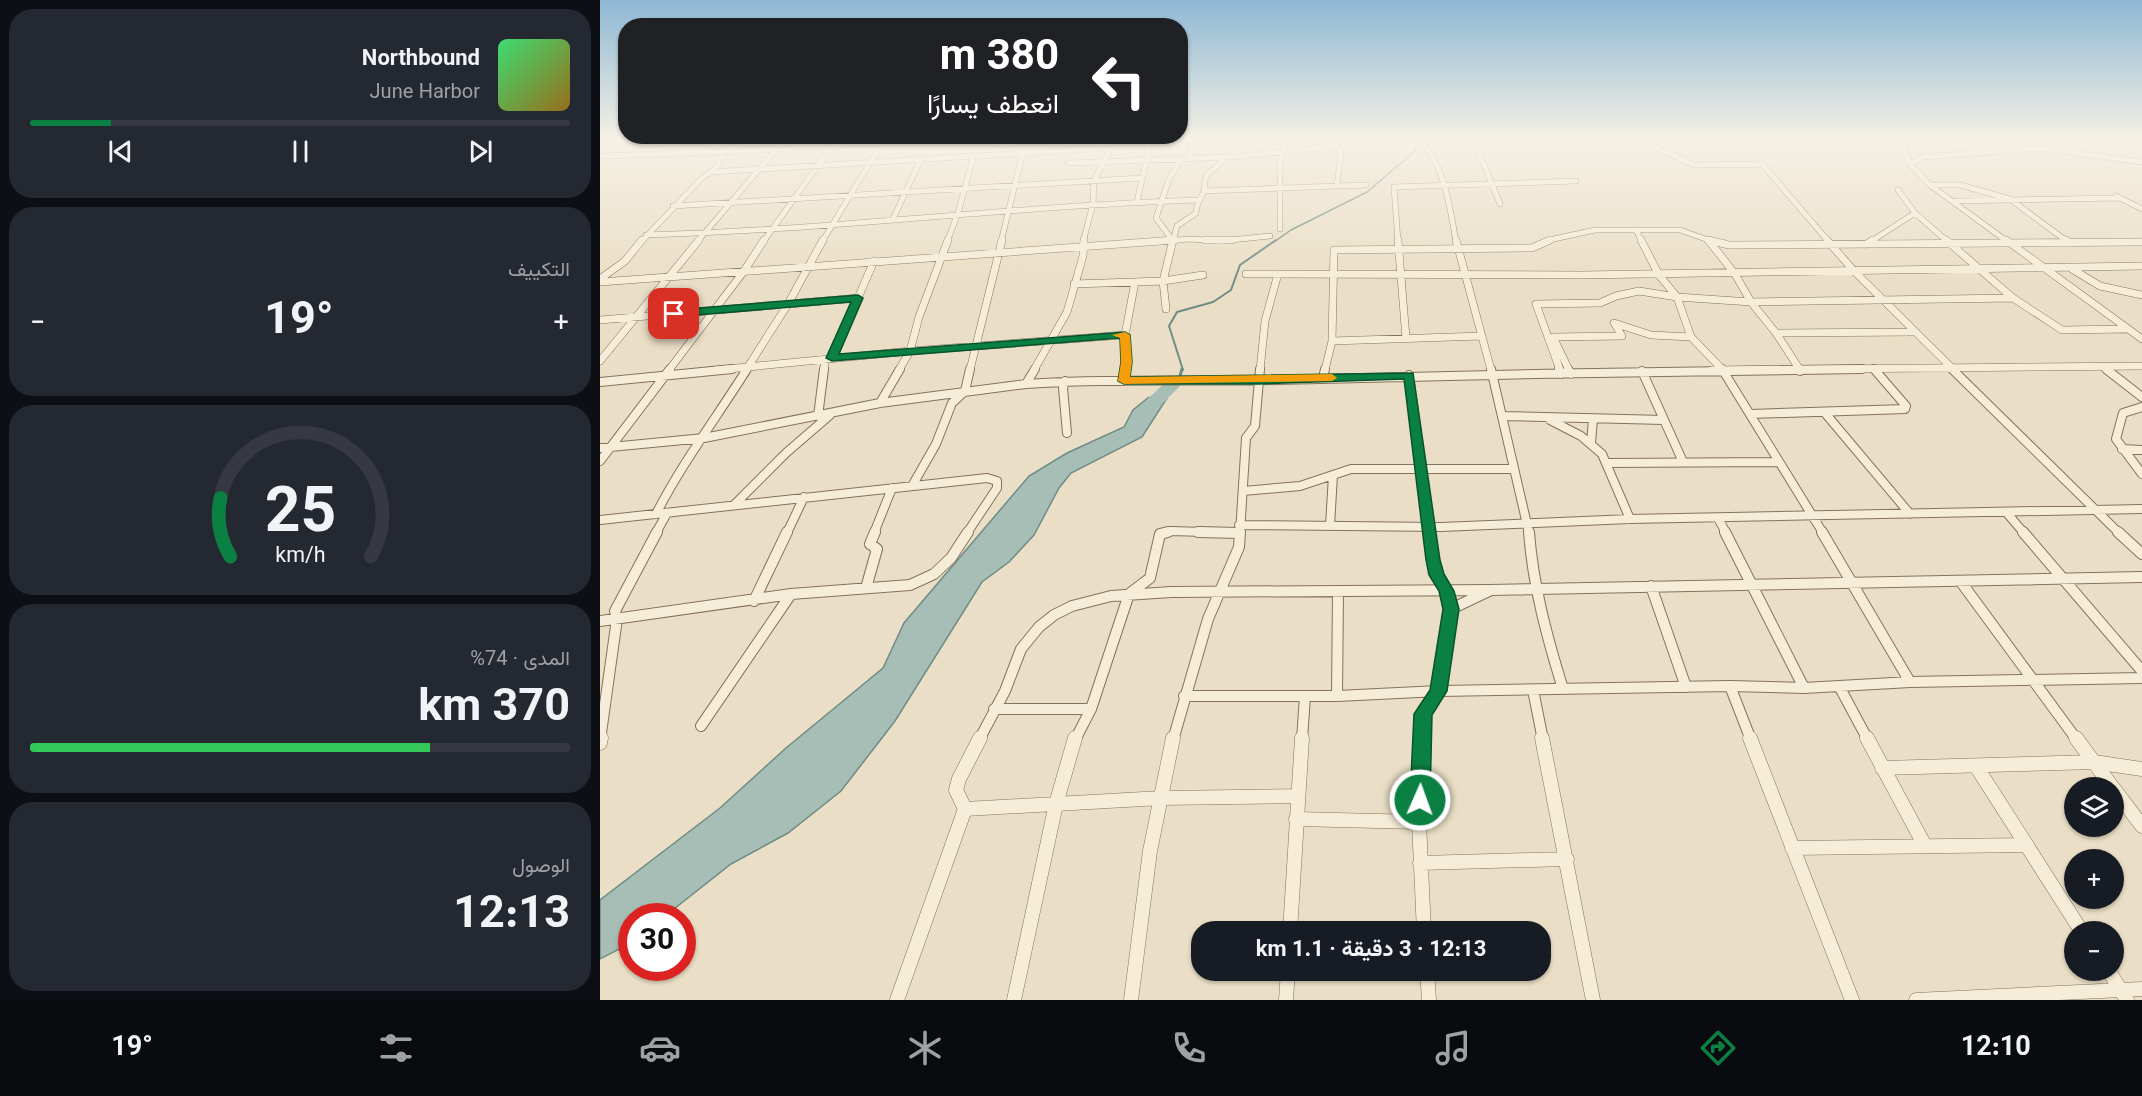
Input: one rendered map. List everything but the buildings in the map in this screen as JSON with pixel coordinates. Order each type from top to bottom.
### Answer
[{"type":"street","points":[[600,280],[625,261],[673,206],[696,186]]},
{"type":"street","points":[[600,361],[667,277],[745,186]]},
{"type":"street","points":[[600,461],[605,448],[665,376],[744,271],[803,186]]},
{"type":"street","points":[[600,743],[618,619],[615,611],[661,514],[672,483],[748,369],[856,186]]},
{"type":"street","points":[[892,219],[907,186]]},
{"type":"street","points":[[912,486],[936,444],[952,403],[965,391],[1000,253],[1014,186]]},
{"type":"street","points":[[673,206],[1018,186]]},
{"type":"street","points":[[1026,384],[1067,312],[1083,256],[1082,247],[1093,204],[1094,186]]},
{"type":"street","points":[[1137,201],[1140,186]]},
{"type":"street","points":[[1167,186],[1156,218],[1173,241]]},
{"type":"street","points":[[1166,309],[1163,281],[1177,226],[1196,213],[1197,200],[1205,186]]},
{"type":"street","points":[[1204,191],[1318,186]]},
{"type":"street","points":[[1406,338],[1394,187],[1429,186]]},
{"type":"street","points":[[1446,186],[1458,250],[1503,416],[1528,524],[1536,588],[1563,689]]},
{"type":"street","points":[[1494,186],[1500,204]]},
{"type":"street","points":[[1780,186],[1854,271],[2094,510],[2142,554]]},
{"type":"street","points":[[1931,186],[1956,201],[2008,243],[2142,339]]},
{"type":"street","points":[[1963,186],[2010,198],[2071,243]]},
{"type":"street","points":[[1280,187],[1280,229]]},
{"type":"street","points":[[880,404],[910,351],[919,317],[958,213],[963,188]]},
{"type":"street","points":[[1898,190],[1915,213],[2013,298],[2062,330],[2127,329]]},
{"type":"street","points":[[1956,201],[2118,197],[2142,210]]},
{"type":"street","points":[[646,235],[704,234],[1009,209],[1137,201],[1197,200]]},
{"type":"street","points":[[1865,244],[1915,213]]},
{"type":"street","points":[[1323,378],[1332,341],[1334,250],[1532,248],[1550,240],[1595,230],[1680,230],[1709,241],[1729,245],[2142,242]]},
{"type":"street","points":[[1636,230],[1659,275],[1677,297],[1691,337],[1723,370],[1751,414],[1910,682]]},
{"type":"street","points":[[600,280],[1189,239],[1221,241],[1270,236]]},
{"type":"street","points":[[1709,241],[1735,274],[1751,302],[1776,333],[1800,371]]},
{"type":"street","points":[[818,416],[829,358],[874,261]]},
{"type":"street","points":[[1246,274],[1659,275],[1979,268],[2140,268]]},
{"type":"street","points":[[2072,268],[2100,286],[2142,295]]},
{"type":"street","points":[[1131,1000],[1149,851],[1184,696],[1208,619],[1221,594],[1239,547],[1246,438],[1255,426],[1265,321],[1278,274]]},
{"type":"street","points":[[1074,284],[1163,281],[1203,275]]},
{"type":"street","points":[[1124,381],[1127,362],[1125,335],[1135,282]]},
{"type":"street","points":[[1536,304],[1600,303],[1616,296],[1639,291],[1677,297],[1751,302],[2013,298]]},
{"type":"street","points":[[600,320],[858,298]]},
{"type":"street","points":[[1536,304],[1571,374]]},
{"type":"street","points":[[1536,304],[1561,374]]},
{"type":"street","points":[[1553,337],[1622,336],[1614,323],[1651,335],[1691,337]]},
{"type":"street","points":[[1776,333],[1914,332]]},
{"type":"street","points":[[600,382],[748,369],[829,358],[1125,335]]},
{"type":"street","points":[[1332,341],[1482,336]]},
{"type":"street","points":[[605,448],[704,438],[880,404],[965,391],[1065,381],[1258,380],[1642,371],[2142,366]]},
{"type":"street","points":[[2104,367],[2142,397]]},
{"type":"street","points":[[1751,414],[1905,409],[1906,406],[1874,369]]},
{"type":"street","points":[[1642,371],[1683,462]]},
{"type":"street","points":[[1409,375],[1436,575],[1447,591],[1451,609],[1439,691],[1423,714],[1419,822],[1423,921]]},
{"type":"street","points":[[1065,381],[1063,388],[1067,433]]},
{"type":"street","points":[[2142,407],[2123,413],[2116,439],[2142,474]]},
{"type":"street","points":[[734,505],[786,453],[832,413]]},
{"type":"street","points":[[1825,413],[1910,514]]},
{"type":"street","points":[[1503,416],[1548,419],[1664,420]]},
{"type":"street","points":[[1548,419],[1591,443],[1602,454],[1630,519]]},
{"type":"street","points":[[1591,443],[1593,419]]},
{"type":"street","points":[[2122,449],[2142,450]]},
{"type":"street","points":[[1607,463],[1779,462]]},
{"type":"street","points":[[1243,491],[1300,486],[1333,474],[1361,468],[1514,469]]},
{"type":"street","points":[[1330,526],[1333,474]]},
{"type":"street","points":[[600,520],[987,478],[997,481],[997,488],[951,558],[934,574],[910,585],[791,594],[600,621]]},
{"type":"street","points":[[866,588],[877,549],[870,544],[892,488]]},
{"type":"street","points":[[754,601],[804,497]]},
{"type":"street","points":[[1014,1000],[1056,804],[1074,738],[1091,710],[1129,594],[1150,578],[1160,534],[1171,531],[1330,526],[1528,524],[1630,519],[2142,509]]},
{"type":"street","points":[[2006,512],[2142,671]]},
{"type":"street","points":[[1718,518],[1804,688]]},
{"type":"street","points":[[897,1000],[965,809],[956,790],[959,779],[994,709],[1003,696],[1025,643],[1060,610],[1084,601],[1129,594],[1447,591],[2142,577]]},
{"type":"street","points":[[1961,582],[2105,777]]},
{"type":"street","points":[[1651,586],[1686,687]]},
{"type":"street","points":[[1451,609],[1491,590]]},
{"type":"street","points":[[1337,696],[1338,592]]},
{"type":"street","points":[[701,726],[791,594]]},
{"type":"street","points":[[1184,696],[1337,696],[1439,691],[1730,686],[1804,688],[1910,682],[2034,682],[2142,678]]},
{"type":"street","points":[[1730,686],[1852,1000]]},
{"type":"street","points":[[1839,686],[1924,846]]},
{"type":"street","points":[[1533,690],[1593,1000]]},
{"type":"street","points":[[1291,921],[1305,696]]},
{"type":"street","points":[[994,709],[1091,710]]},
{"type":"street","points":[[1882,768],[2094,762],[2142,769]]},
{"type":"street","points":[[1976,766],[2075,921]]},
{"type":"street","points":[[965,809],[1161,798],[1298,795]]},
{"type":"street","points":[[2124,802],[2142,826]]},
{"type":"street","points":[[1296,819],[1419,822]]},
{"type":"street","points":[[1792,848],[2027,845]]},
{"type":"street","points":[[1420,863],[1566,859]]},
{"type":"street","points":[[1286,1000],[1287,981]]},
{"type":"street","points":[[1428,981],[1429,1000]]},
{"type":"street","points":[[2115,981],[2123,995]]},
{"type":"street","points":[[1916,1000],[2123,995],[2142,989]]},
{"type":"water","points":[[1166,392],[1167,398],[1142,437],[1071,473],[1059,488],[1034,535],[1009,562],[982,582],[895,721],[841,791],[788,833],[731,864],[682,903],[618,903],[618,950],[600,959],[600,900],[720,808],[786,748],[883,668],[904,623],[1029,476],[1067,453],[1124,427],[1133,410],[1148,398]]},
{"type":"waterway","points":[[1274,242],[1291,230],[1367,192],[1374,186]]},
{"type":"waterway","points":[[1183,370],[1169,326],[1177,312],[1213,302],[1231,290],[1240,265],[1276,240]]},
{"type":"waterway","points":[[1180,376],[1182,369]]},
{"type":"waterway","points":[[1147,409],[1173,384]]},
{"type":"slow traffic","points":[[1117,335],[1125,335],[1127,362],[1124,381],[1187,382],[1332,378]]},
{"type":"route","points":[[674,314],[858,298],[832,358],[1125,335],[1127,362],[1124,381],[1187,382],[1409,375],[1433,560],[1436,575],[1447,591],[1451,609],[1439,691],[1423,714],[1420,800]]}]
